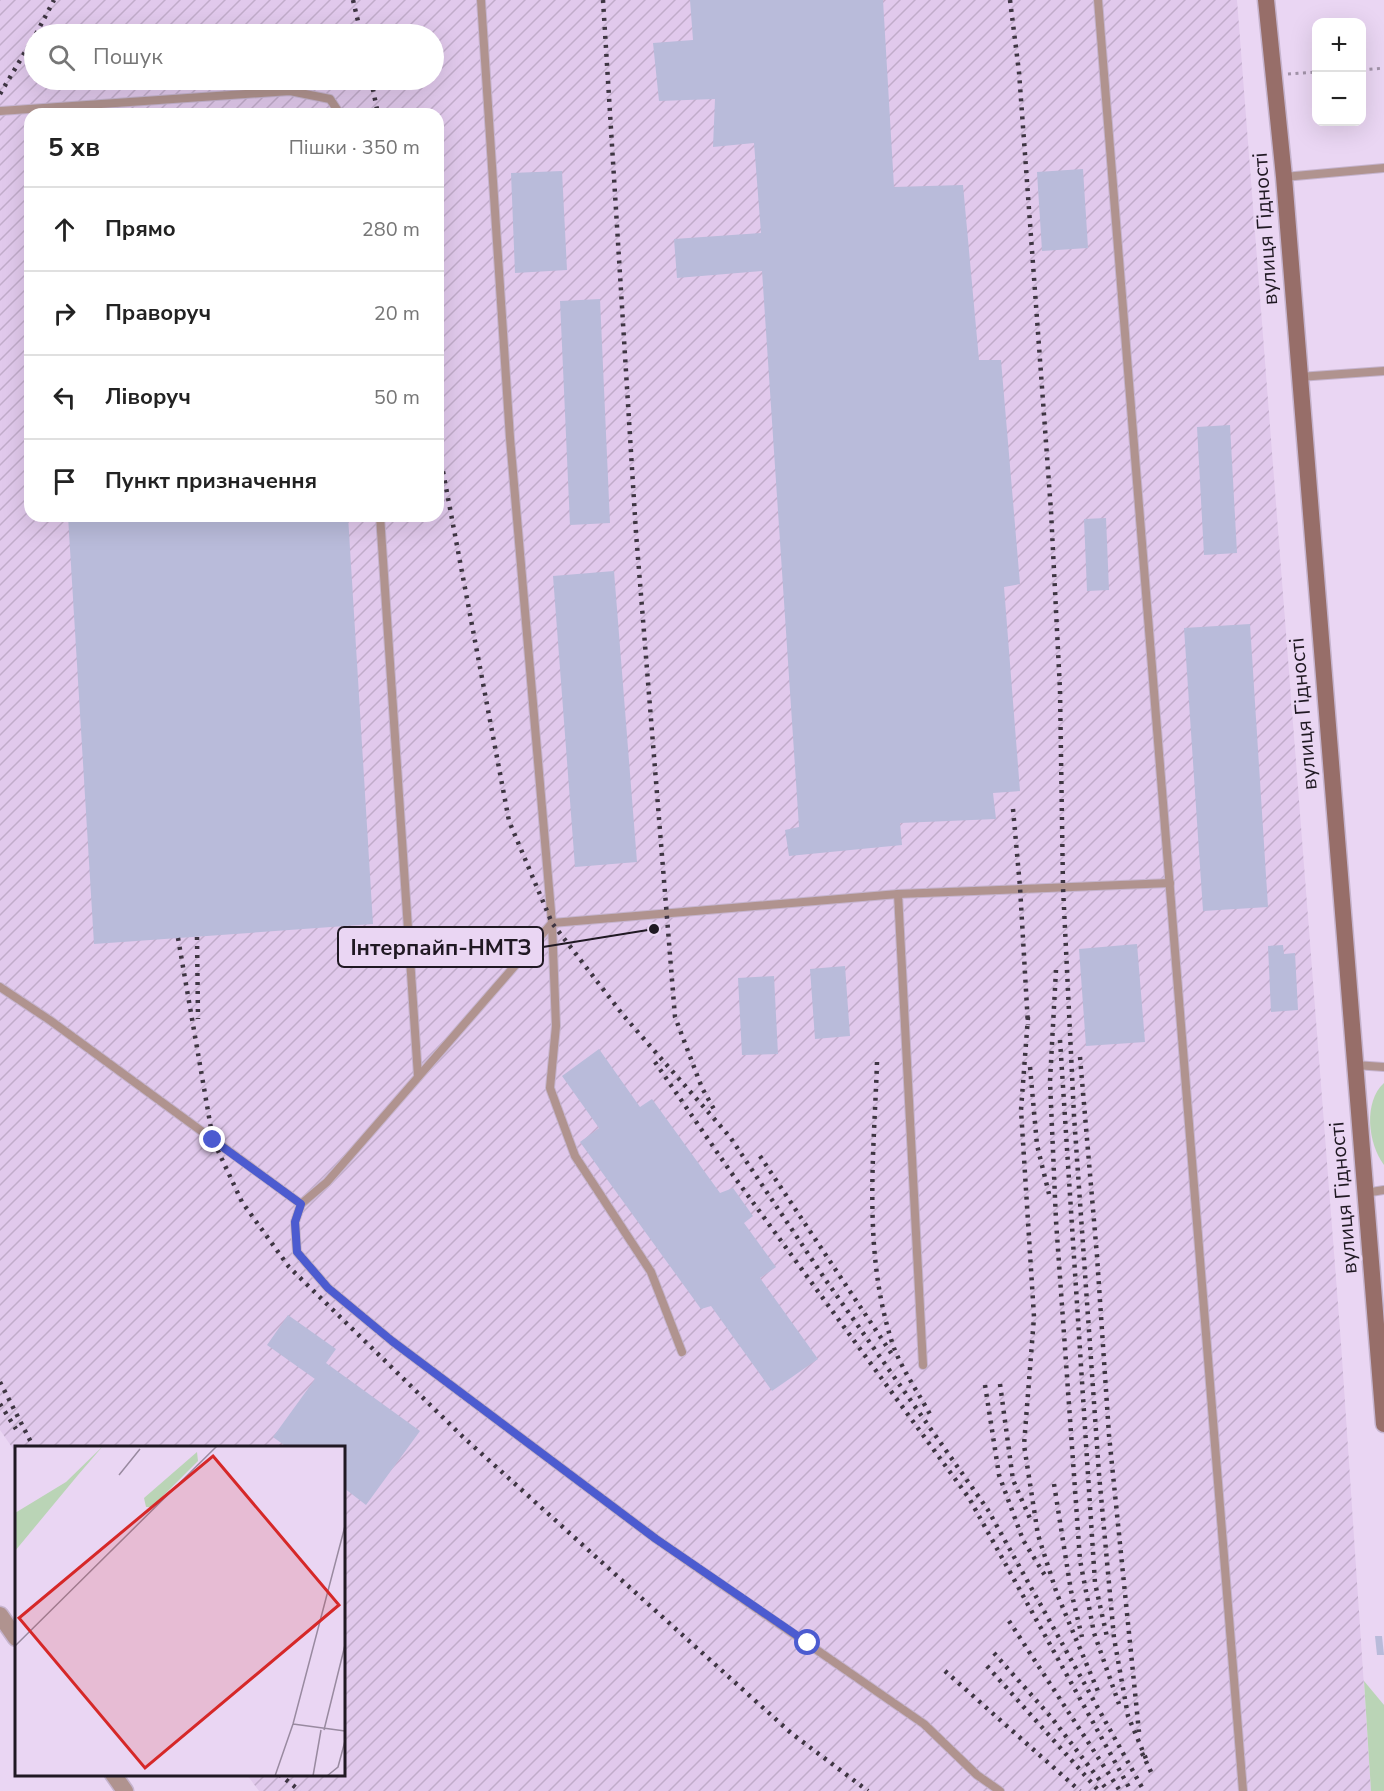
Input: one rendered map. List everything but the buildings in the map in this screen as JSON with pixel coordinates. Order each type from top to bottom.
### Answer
[{"type":"main road","name":"вулиця Гідності","points":[[1266,0],[1284,177],[1298,377],[1384,1424]]},
{"type":"street","points":[[0,1615],[15,1637]]},
{"type":"street","points":[[114,1776],[125,1791]]},
{"type":"lane","points":[[481,0],[511,450],[552,923],[556,1026],[550,1088],[575,1156],[651,1272],[682,1352]]},
{"type":"lane","points":[[1098,0],[1243,1791]]},
{"type":"lane","points":[[44,108],[290,91],[330,99],[336,108]]},
{"type":"lane","points":[[0,111],[24,109]]},
{"type":"lane","points":[[1284,177],[1384,168]]},
{"type":"lane","points":[[1298,377],[1384,370]]},
{"type":"lane","points":[[380,522],[418,1076]]},
{"type":"lane","points":[[1000,1791],[977,1774],[924,1724],[656,1539],[392,1341],[328,1288],[297,1252],[295,1222],[301,1204],[327,1182],[552,923],[898,894],[1170,883]]},
{"type":"lane","points":[[898,894],[923,1365]]},
{"type":"lane","points":[[0,987],[60,1028],[301,1204]]},
{"type":"lane","points":[[1355,1065],[1384,1067]]},
{"type":"lane","points":[[1365,1193],[1384,1190]]},
{"type":"path","points":[[1366,70],[1384,68]]},
{"type":"path","points":[[1274,75],[1312,72]]},
{"type":"shaded area","points":[[0,0],[1237,0],[1341,1343],[1371,1791],[259,1791],[248,1776],[345,1776],[345,1446],[15,1446],[15,1452],[0,1430]]},
{"type":"green space","points":[[1384,1083],[1384,1165],[1374,1146],[1370,1123],[1373,1101],[1377,1091]]},
{"type":"green space","points":[[1364,1681],[1384,1705],[1384,1791],[1371,1791]]},
{"type":"railway","points":[[41,24],[54,0]]},
{"type":"railway","points":[[353,0],[359,24]]},
{"type":"railway","points":[[603,0],[636,533],[675,1017],[702,1088],[715,1111]]},
{"type":"railway","points":[[1010,0],[1019,72],[1051,511],[1060,690],[1063,887],[1074,1116],[1099,1474],[1114,1638],[1128,1716],[1147,1761]]},
{"type":"railway","points":[[0,94],[24,54]]},
{"type":"railway","points":[[373,90],[377,108]]},
{"type":"railway","points":[[444,477],[509,821],[552,923],[623,1015],[730,1137],[825,1279],[988,1510],[1144,1791]]},
{"type":"railway","points":[[1013,809],[1028,1025]]},
{"type":"railway","points":[[197,937],[198,1019]]},
{"type":"railway","points":[[178,938],[213,1140],[242,1202],[289,1267],[462,1436],[791,1733],[868,1791]]},
{"type":"railway","points":[[1056,970],[1050,1081],[1056,1221],[1080,1560],[1094,1633],[1119,1704]]},
{"type":"railway","points":[[1028,1017],[1021,1110],[1034,1317],[1024,1445],[1038,1535],[1057,1594],[1100,1696]]},
{"type":"railway","points":[[1060,1040],[1095,1583],[1107,1637]]},
{"type":"railway","points":[[1080,1057],[1109,1435],[1139,1732]]},
{"type":"railway","points":[[655,1062],[730,1171],[969,1498],[1131,1791]]},
{"type":"railway","points":[[877,1062],[872,1206],[877,1278],[894,1348],[906,1374],[931,1416]]},
{"type":"railway","points":[[1030,1067],[1037,1145],[1049,1194]]},
{"type":"railway","points":[[760,1156],[893,1356]]},
{"type":"railway","points":[[0,1382],[33,1446]]},
{"type":"railway","points":[[1000,1384],[1013,1480],[1032,1523]]},
{"type":"railway","points":[[985,1385],[999,1475],[1023,1540],[1046,1577]]},
{"type":"railway","points":[[0,1404],[16,1429]]},
{"type":"railway","points":[[1054,1484],[1071,1591],[1082,1637]]},
{"type":"railway","points":[[1009,1621],[1120,1791]]},
{"type":"railway","points":[[994,1653],[1051,1717],[1108,1791]]},
{"type":"railway","points":[[987,1666],[1099,1791]]},
{"type":"railway","points":[[945,1671],[1080,1791]]},
{"type":"railway","points":[[1142,1753],[1151,1772]]},
{"type":"railway","points":[[281,1776],[300,1791]]},
{"type":"place","name":"Інтерпайп-НМТЗ","points":[[654,929]]},
{"type":"route","points":[[213,1140],[301,1204],[295,1222],[297,1252],[328,1288],[392,1341],[656,1539],[808,1643]]}]
